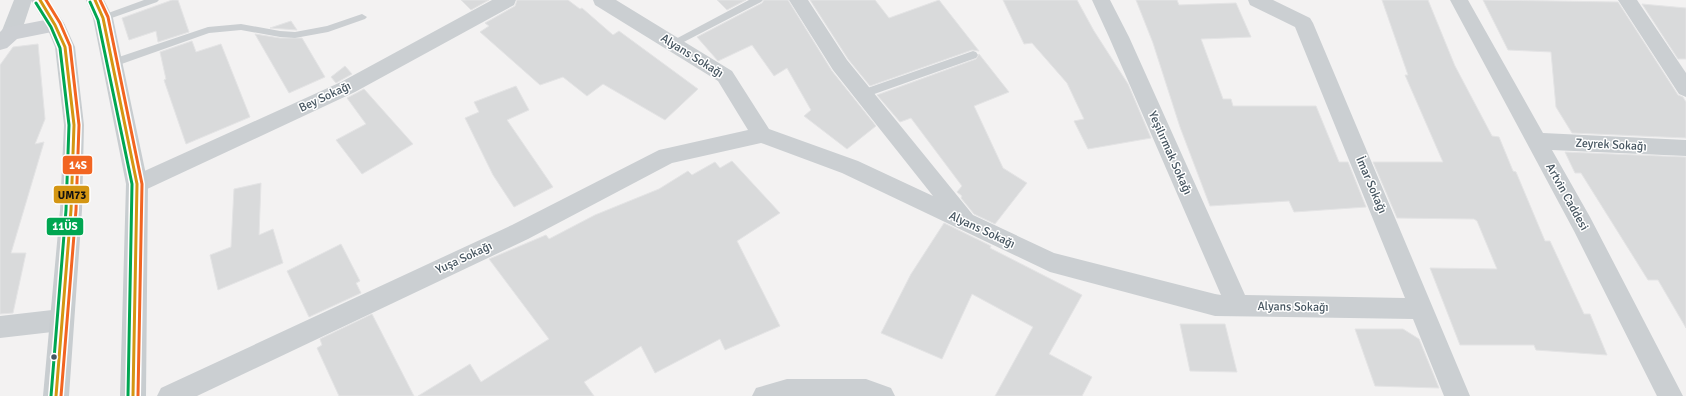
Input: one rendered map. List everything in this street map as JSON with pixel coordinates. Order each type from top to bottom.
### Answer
[{"type":"main road","points":[[40,0],[55,25],[65,47],[74,125],[71,210],[56,396]]},
{"type":"main road","points":[[99,9],[113,63],[137,184],[133,396]]},
{"type":"street","points":[[6,38],[23,0]]},
{"type":"street","name":"Bey Sokağı","points":[[137,184],[348,87],[507,0]]},
{"type":"street","name":"Alyans Sokağı","points":[[602,0],[725,76],[762,135],[850,167],[1050,262],[1215,305],[1422,309]]},
{"type":"street","points":[[798,0],[840,65],[968,223]]},
{"type":"street","name":"Yeşilırmak Sokağı","points":[[1101,0],[1119,37],[1238,306]]},
{"type":"street","name":"İmar Sokağı","points":[[1257,0],[1303,23],[1422,309],[1456,396]]},
{"type":"street","name":"Artvin Caddesi","points":[[1458,0],[1582,224],[1670,396]]},
{"type":"street","points":[[1627,0],[1686,89]]},
{"type":"street","points":[[6,38],[55,25]]},
{"type":"street","name":"Yuşa Sokağı","points":[[170,396],[520,232],[667,156],[762,135]]},
{"type":"street","name":"Zeyrek Sokağı","points":[[1536,141],[1686,148]]},
{"type":"street","points":[[0,328],[61,320]]},
{"type":"street","points":[[765,396],[787,391],[866,392],[882,396]]},
{"type":"lane","points":[[99,9],[154,0]]},
{"type":"lane","points":[[673,44],[758,0]]},
{"type":"lane","points":[[113,63],[208,30],[241,27],[280,34],[295,35],[328,29],[362,17]]},
{"type":"lane","points":[[863,94],[973,56]]},
{"type":"building","points":[[172,0],[178,0],[189,32],[158,42],[156,31],[129,40],[122,18]]},
{"type":"building","points":[[461,0],[489,0],[471,10]]},
{"type":"building","points":[[517,0],[568,0],[580,9],[582,8],[613,35],[619,31],[698,89],[665,120],[603,84],[587,96],[563,77],[540,85],[480,32],[489,26],[485,23],[515,6]]},
{"type":"building","points":[[717,0],[746,0],[727,10]]},
{"type":"building","points":[[764,0],[788,0],[832,71],[876,126],[847,149],[804,116],[811,110],[787,68],[774,76],[752,45],[718,61],[697,37],[762,3]]},
{"type":"building","points":[[810,0],[875,0],[889,18],[939,0],[979,51],[972,50],[870,86],[848,59]]},
{"type":"building","points":[[1003,0],[1077,0],[1094,31],[1128,84],[1151,138],[1088,149],[1074,121],[1084,119],[1067,83],[1032,43],[1024,44]]},
{"type":"building","points":[[1136,0],[1177,0],[1179,5],[1236,3],[1251,37],[1201,39],[1223,99],[1231,99],[1233,106],[1316,106],[1339,162],[1348,162],[1366,207],[1294,212],[1289,201],[1210,206],[1180,127],[1153,43]]},
{"type":"building","points":[[1382,0],[1428,0],[1455,66],[1492,136],[1499,137],[1513,171],[1516,172],[1545,241],[1550,241],[1584,314],[1590,314],[1607,355],[1536,350],[1534,345],[1460,345],[1430,268],[1497,269],[1477,221],[1474,219],[1397,218],[1373,162],[1443,162],[1405,75],[1408,75]]},
{"type":"building","points":[[1483,0],[1618,2],[1678,95],[1683,97],[1686,102],[1686,138],[1572,133],[1556,107],[1551,52],[1508,50]]},
{"type":"building","points":[[1642,4],[1686,8],[1686,59],[1678,59]]},
{"type":"building","points":[[291,21],[297,30],[270,28]]},
{"type":"building","points":[[255,34],[280,38],[302,38],[325,77],[289,93]]},
{"type":"building","points":[[192,41],[196,52],[221,44],[250,117],[186,144],[164,80],[166,79],[160,52]]},
{"type":"building","points":[[38,44],[45,119],[35,144],[44,142],[11,253],[26,253],[13,313],[0,314],[0,65],[13,47]]},
{"type":"building","points":[[979,54],[1009,92],[974,106],[1003,168],[1027,183],[995,224],[974,214],[961,198],[962,196],[957,192],[962,186],[911,118],[900,122],[877,95],[976,59]]},
{"type":"building","points":[[345,66],[352,74],[336,83],[331,77]]},
{"type":"building","points":[[516,86],[529,110],[507,120],[553,187],[514,207],[493,175],[465,118],[479,112],[474,102]]},
{"type":"building","points":[[364,89],[413,144],[362,174],[336,140],[366,124],[347,98]]},
{"type":"building","points":[[1565,152],[1686,157],[1686,328],[1658,280],[1648,280],[1581,173],[1575,173]]},
{"type":"building","points":[[732,161],[780,213],[737,241],[780,326],[725,350],[720,339],[655,373],[641,346],[584,382],[594,396],[418,396],[470,364],[481,382],[549,339],[489,259],[546,235],[549,239],[595,215],[659,189],[688,171],[692,175],[715,162],[720,168]]},
{"type":"building","points":[[261,183],[259,235],[273,229],[283,263],[218,290],[210,255],[231,247],[234,189]]},
{"type":"building","points":[[944,223],[991,246],[990,248],[1082,295],[1049,354],[1092,377],[1082,396],[995,396],[1033,327],[972,294],[942,359],[881,333],[911,274]]},
{"type":"building","points":[[341,244],[360,281],[356,283],[361,293],[309,317],[287,271]]},
{"type":"building","points":[[372,314],[414,396],[339,396],[317,348],[322,345],[320,339]]},
{"type":"building","points":[[1180,324],[1225,324],[1237,372],[1190,371]]},
{"type":"building","points":[[1355,329],[1403,329],[1419,339],[1439,388],[1375,386]]},
{"type":"transit line","name":"UM73","points":[[40,0],[55,25],[65,47],[74,125],[71,210],[56,396]]},
{"type":"transit line","name":"14S","points":[[46,0],[60,23],[70,46],[79,125],[76,210],[61,396]]},
{"type":"transit line","name":"UM73","points":[[95,0],[103,18],[137,184],[133,396]]},
{"type":"transit line","name":"14S","points":[[100,0],[108,17],[142,184],[138,396]]},
{"type":"transit line","name":"11ÜS","points":[[90,2],[98,20],[132,184],[128,396]]},
{"type":"transit line","name":"11ÜS","points":[[36,3],[51,27],[60,48],[69,125],[66,210],[51,396]]}]
